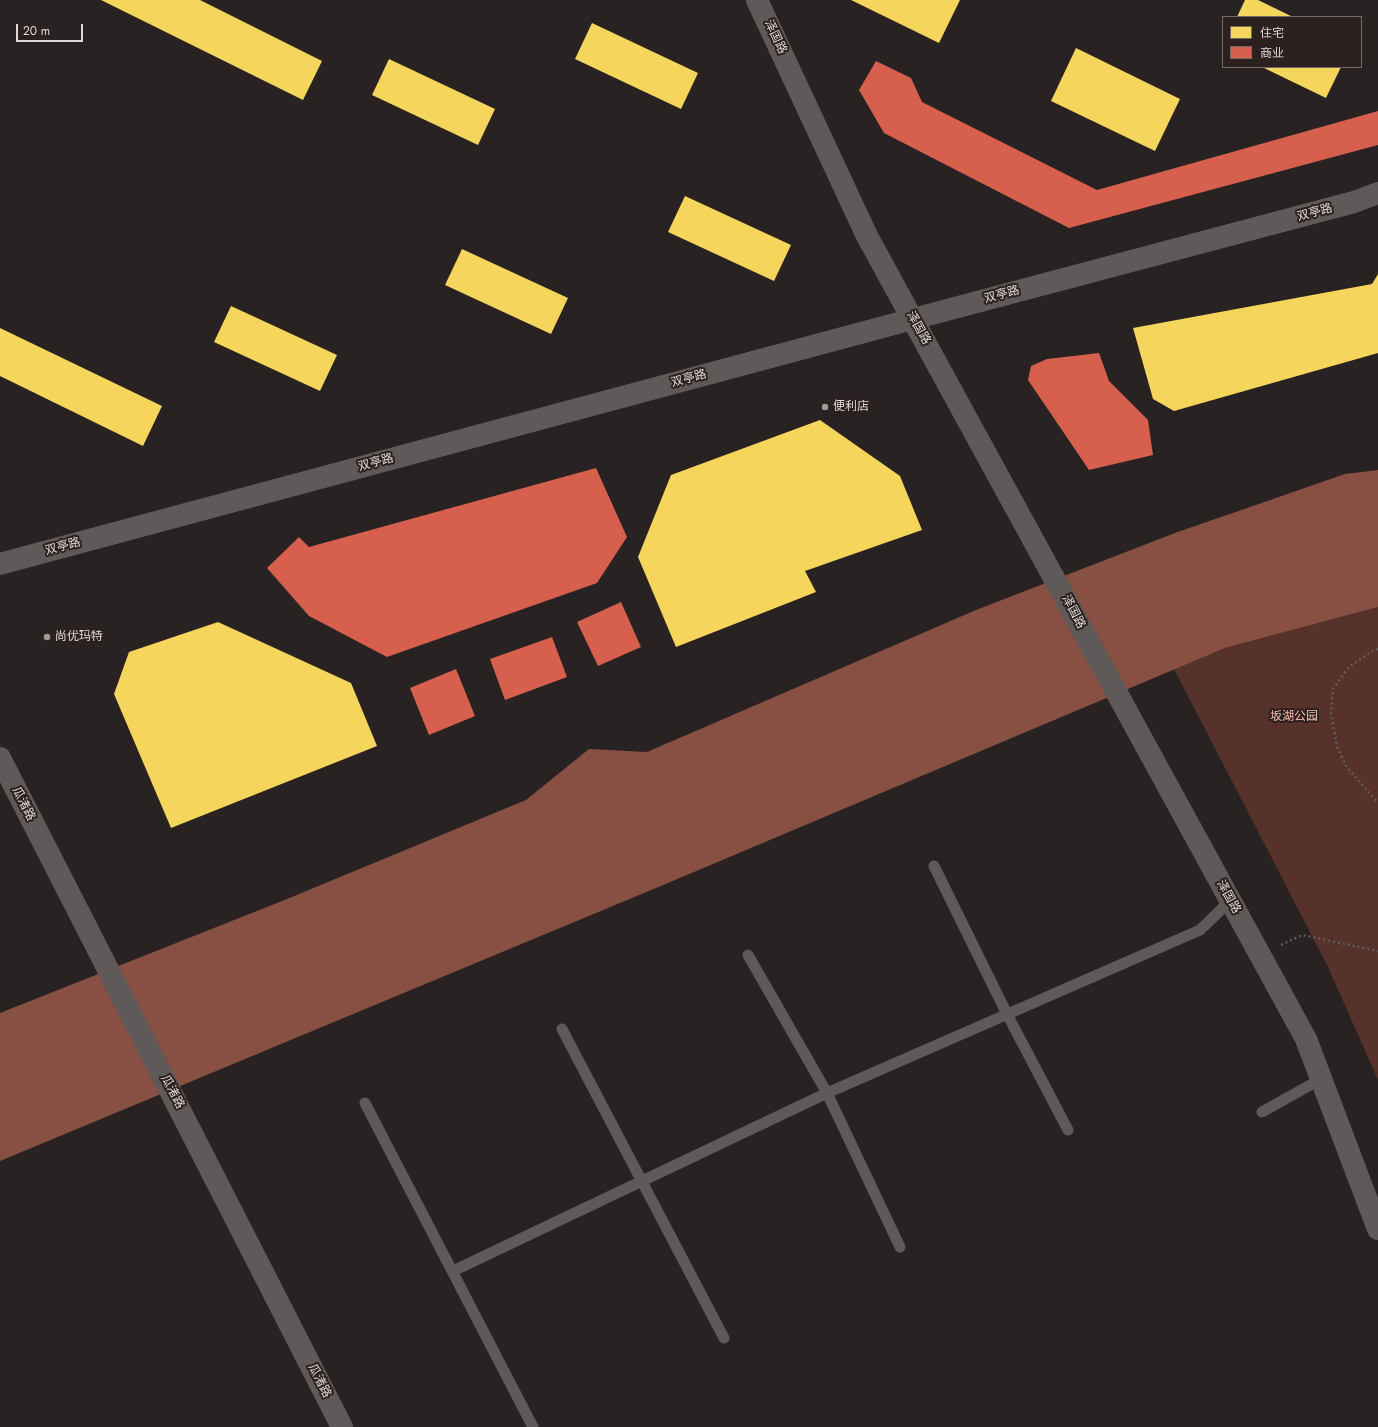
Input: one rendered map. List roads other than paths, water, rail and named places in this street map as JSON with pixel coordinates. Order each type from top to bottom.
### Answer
[{"type":"street","name":"泽国路","points":[[757,0],[867,236],[1043,555],[1151,757],[1306,1039],[1378,1229]]},
{"type":"street","name":"双亭路","points":[[0,564],[913,318],[1354,202],[1378,193]]},
{"type":"street","name":"瓜渚路","points":[[0,758],[91,938],[187,1121],[342,1427]]},
{"type":"lane","points":[[934,866],[1007,1014],[1068,1130]]},
{"type":"lane","points":[[453,1271],[826,1092],[1200,930],[1230,900]]},
{"type":"lane","points":[[748,955],[826,1092],[900,1247]]},
{"type":"lane","points":[[562,1029],[640,1181],[724,1338]]},
{"type":"lane","points":[[1262,1112],[1321,1080]]},
{"type":"lane","points":[[365,1103],[533,1427]]},
{"type":"place","name":"便利店","points":[[825,407]]},
{"type":"place","name":"尚优玛特","points":[[47,637]]},
{"type":"park label","name":"坂湖公园","points":[[1294,717]]}]
